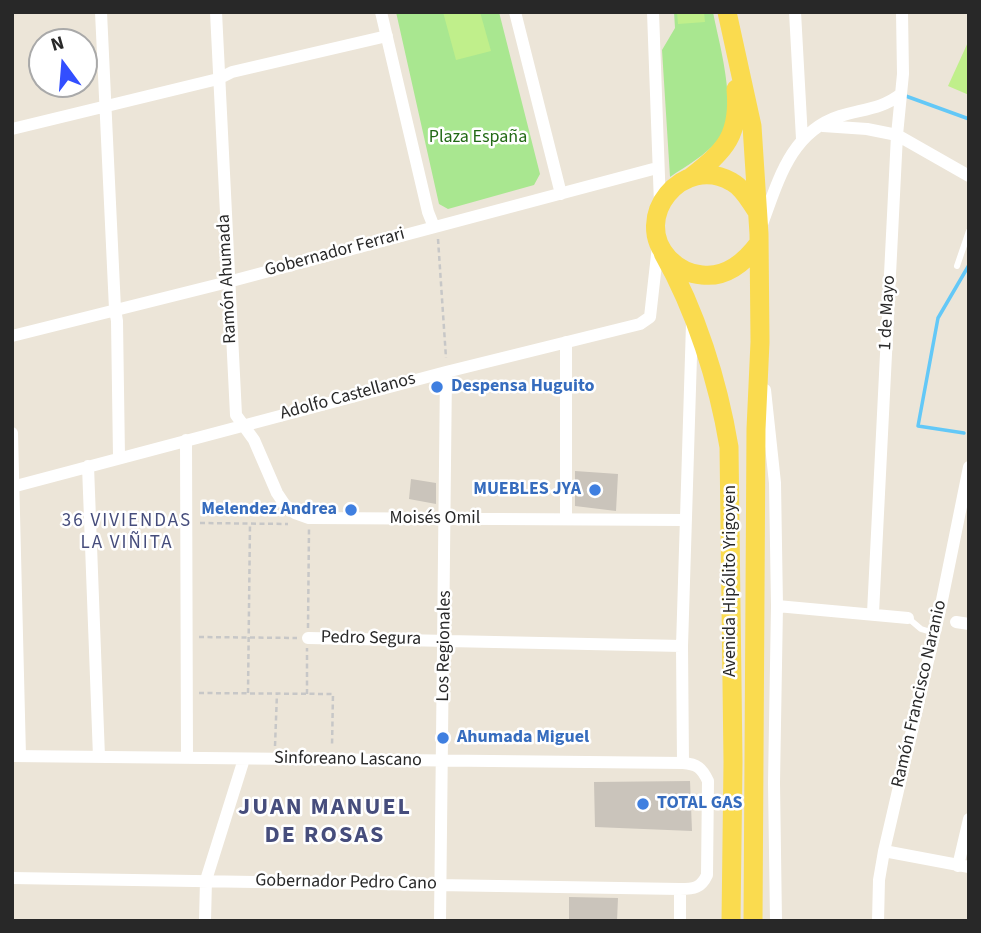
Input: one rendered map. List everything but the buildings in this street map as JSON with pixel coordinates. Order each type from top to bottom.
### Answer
[{"type":"main road","points":[[727,12],[749,102],[759,238],[748,258],[736,267],[720,274],[704,276],[681,269],[661,248],[655,223],[660,204],[676,185],[711,162],[729,142],[736,124],[737,104],[732,36]]},
{"type":"main road","points":[[690,177],[719,176],[733,182],[744,191],[756,210]]},
{"type":"main road","name":"Avenida Hipólito Yrigoyen","points":[[753,921],[759,238]]},
{"type":"main road","name":"Avenida Hipólito Yrigoyen","points":[[661,248],[692,313],[725,422],[731,472],[731,921]]},
{"type":"street","points":[[101,12],[117,321],[119,457]]},
{"type":"street","name":"Ramón Ahumada","points":[[216,12],[236,415],[254,440],[277,494],[285,505]]},
{"type":"street","points":[[382,12],[428,212],[434,227]]},
{"type":"street","points":[[515,12],[561,194]]},
{"type":"street","points":[[653,12],[660,204]]},
{"type":"street","points":[[795,12],[802,139]]},
{"type":"street","name":"1 de Mayo","points":[[873,613],[897,135],[903,75],[902,12]]},
{"type":"street","points":[[12,129],[218,79],[232,72],[387,36]]},
{"type":"street","points":[[759,238],[783,169],[802,139],[838,116],[883,106],[901,94]]},
{"type":"street","points":[[821,125],[897,135],[969,176]]},
{"type":"street","name":"Gobernador Ferrari","points":[[12,336],[228,282],[657,168]]},
{"type":"street","name":"Adolfo Castellanos","points":[[14,486],[244,424],[640,324],[650,317],[661,248]]},
{"type":"street","points":[[680,921],[680,889],[695,889],[702,885],[707,876],[708,781],[703,770],[695,764],[683,763],[682,646],[692,313]]},
{"type":"street","points":[[566,342],[566,518]]},
{"type":"street","points":[[760,342],[775,483],[776,921]]},
{"type":"street","name":"Los Regionales","points":[[440,921],[446,372]]},
{"type":"street","points":[[12,433],[16,756]]},
{"type":"street","points":[[186,440],[187,758]]},
{"type":"street","points":[[88,466],[99,757]]},
{"type":"street","name":"Ramón Francisco Naranio","points":[[878,921],[879,880],[884,851],[969,467]]},
{"type":"street","points":[[285,505],[295,513],[309,518]]},
{"type":"street","name":"Moisés Omil","points":[[309,518],[686,520]]},
{"type":"street","points":[[777,606],[908,618]]},
{"type":"street","name":"Pedro Segura","points":[[308,638],[682,646]]},
{"type":"street","name":"Sinforeano Lascano","points":[[16,756],[683,763]]},
{"type":"street","points":[[205,921],[206,880],[244,759]]},
{"type":"street","points":[[884,851],[963,867],[969,819]]},
{"type":"street","name":"Gobernador Pedro Cano","points":[[12,878],[680,889]]},
{"type":"lane","points":[[957,266],[969,230]]},
{"type":"lane","points":[[908,618],[921,629],[934,633]]},
{"type":"path","points":[[434,227],[439,245],[446,372]]},
{"type":"path","points":[[186,507],[285,505]]},
{"type":"path","points":[[186,523],[298,524],[309,518],[307,694]]},
{"type":"path","points":[[248,693],[250,523]]},
{"type":"path","name":"Pedro Segura","points":[[187,637],[308,638]]},
{"type":"path","points":[[187,693],[333,694],[332,760]]},
{"type":"path","points":[[275,759],[277,694]]},
{"type":"green space","name":"Plaza España","points":[[396,12],[499,12],[540,174],[534,185],[448,209],[439,204]]},
{"type":"green space","points":[[443,12],[480,12],[491,51],[456,60]]},
{"type":"green space","points":[[674,12],[713,12],[728,96],[724,128],[718,140],[670,177],[662,50],[675,28]]},
{"type":"green space","points":[[677,12],[704,12],[705,22],[678,24]]},
{"type":"green space","points":[[969,40],[969,95],[948,86]]},
{"type":"waterway","points":[[903,95],[969,119]]},
{"type":"waterway","points":[[964,433],[918,426],[938,318],[969,265]]},
{"type":"place","name":"Despensa Huguito","points":[[437,387]]},
{"type":"place","name":"MUEBLES JYA","points":[[595,490]]},
{"type":"place","name":"Melendez Andrea","points":[[351,510]]},
{"type":"place","name":"Ahumada Miguel","points":[[443,738]]},
{"type":"place","name":"TOTAL GAS","points":[[643,804]]},
{"type":"district","name":"36 VIVIENDAS LA VIÑITA","points":[[127,533]]},
{"type":"district","name":"JUAN MANUEL DE ROSAS","points":[[325,823]]}]
